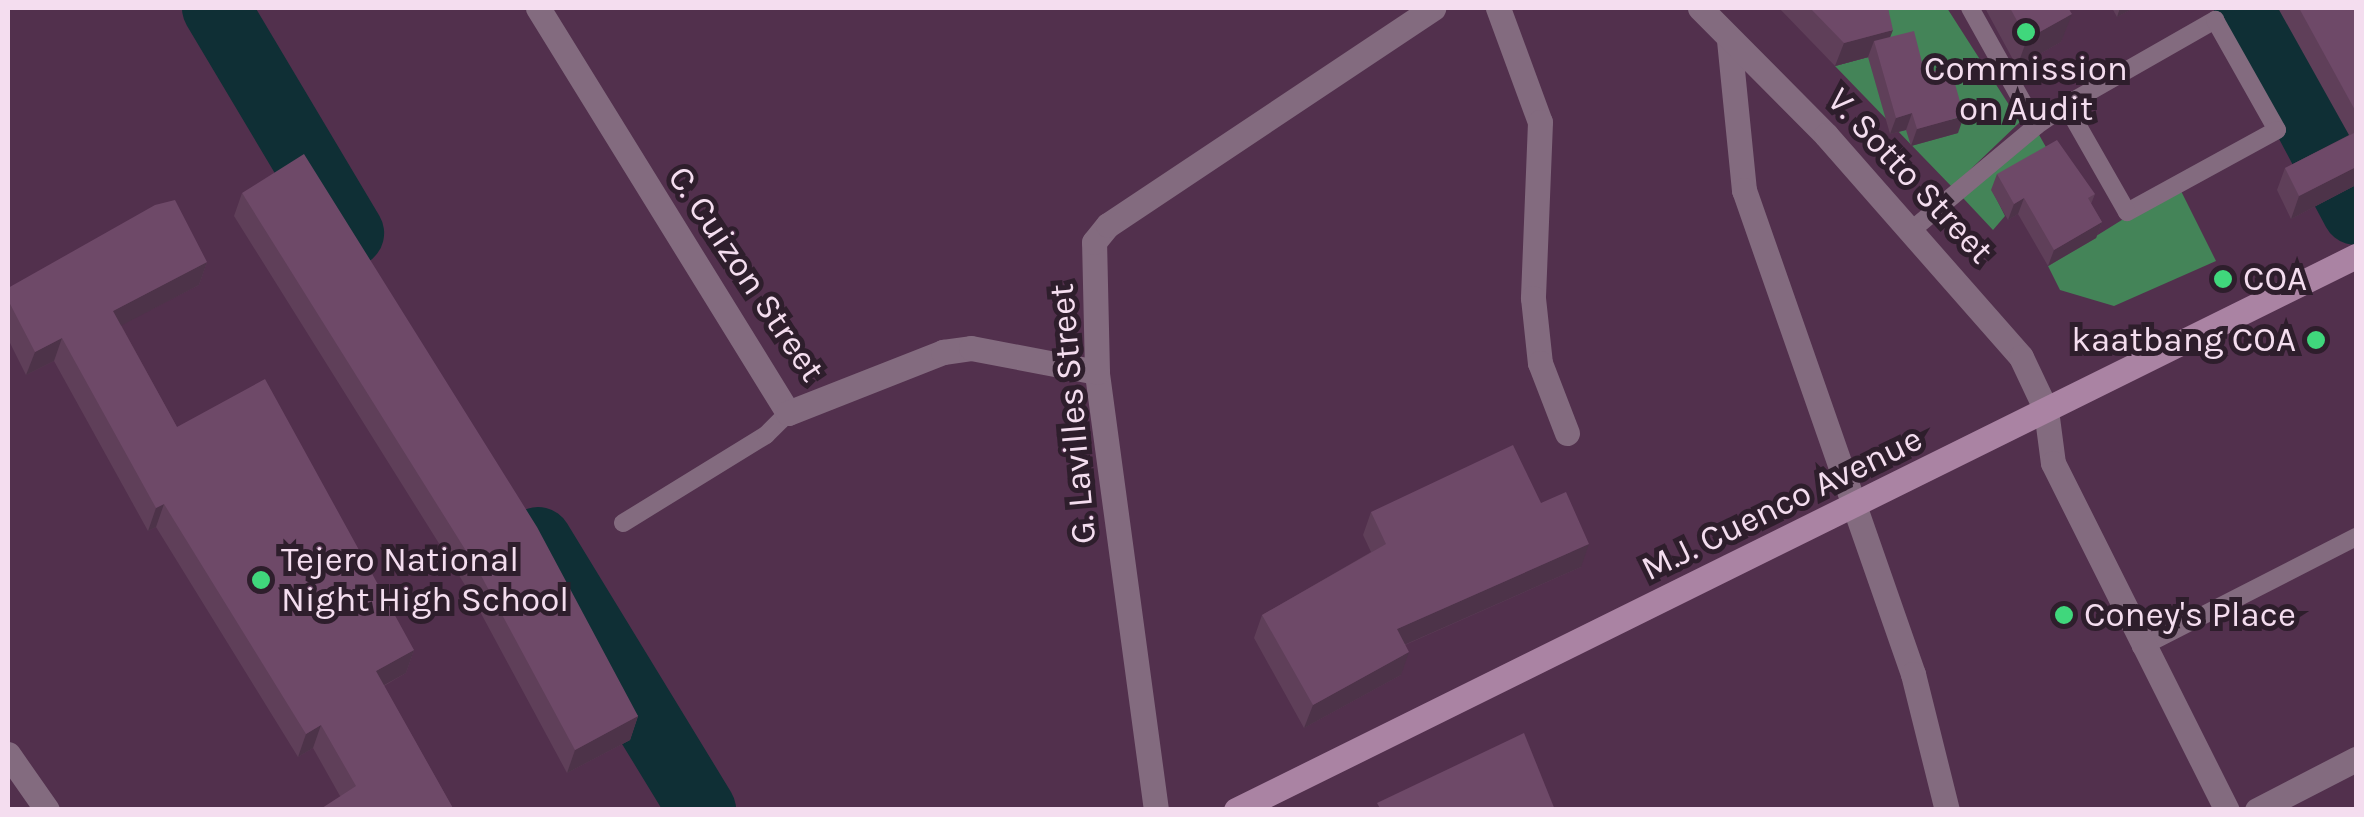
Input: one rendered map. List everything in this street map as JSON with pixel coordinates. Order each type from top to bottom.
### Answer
[{"type":"main road","name":"M.J. Cuenco Avenue","points":[[1236,810],[2356,256]]},
{"type":"street","name":"C. Cuizon Street","points":[[538,8],[788,412],[942,352],[971,348],[1097,372]]},
{"type":"street","name":"G. Lavilles Street","points":[[1156,810],[1097,372],[1094,242],[1108,225],[1433,8]]},
{"type":"street","points":[[1498,8],[1540,122],[1534,298],[1540,363],[1567,433]]},
{"type":"street","name":"V. Sotto Street","points":[[1700,8],[1988,311],[2021,356],[2046,410],[2053,464],[2227,810]]},
{"type":"street","points":[[1729,40],[1744,190],[1913,674],[1948,810]]},
{"type":"street","points":[[8,754],[47,810]]},
{"type":"street","points":[[2257,810],[2356,759]]},
{"type":"lane","points":[[1970,8],[2036,126]]},
{"type":"lane","points":[[1912,229],[2066,105],[2215,20],[2276,130],[2127,212],[2066,105]]},
{"type":"lane","points":[[623,522],[766,435],[788,412]]},
{"type":"lane","points":[[2142,647],[2356,537]]},
{"type":"green space","points":[[1875,8],[1947,8],[2020,122],[1952,187],[1835,66],[1884,53]]},
{"type":"green space","points":[[2236,8],[2278,8],[2356,149],[2356,200],[2341,206]]},
{"type":"green space","points":[[2038,133],[2051,156],[1992,190],[2005,216],[1993,230],[1963,198]]},
{"type":"green space","points":[[2178,185],[2216,261],[2114,306],[2060,290],[2048,266]]},
{"type":"building","points":[[1810,8],[1888,8],[1893,30],[1844,43]]},
{"type":"building","points":[[2010,8],[2068,8],[2072,14],[2027,39]]},
{"type":"building","points":[[2299,8],[2356,8],[2356,112]]},
{"type":"building","points":[[1914,31],[1925,74],[1950,66],[1964,116],[1917,129],[1912,113],[1896,118],[1874,41]]},
{"type":"building","points":[[2356,132],[2356,167],[2299,196],[2285,168]]},
{"type":"building","points":[[2057,140],[2095,194],[2088,198],[2102,222],[2054,250],[2024,198],[2014,204],[1997,174]]},
{"type":"building","points":[[304,154],[537,527],[638,716],[575,750],[478,570],[242,193]]},
{"type":"building","name":"Tejero National Night High School","points":[[175,200],[207,262],[113,311],[177,427],[265,379],[414,650],[376,671],[454,810],[319,810],[356,786],[321,725],[306,734],[164,504],[156,508],[62,338],[35,352],[8,300],[8,288],[155,205]]},
{"type":"building","points":[[1513,445],[1541,503],[1566,492],[1589,544],[1397,629],[1409,652],[1313,705],[1262,615],[1386,544],[1371,512]]},
{"type":"building","points":[[1524,733],[1555,810],[1381,810],[1377,803]]},
{"type":"waterway","points":[[216,8],[350,233]]},
{"type":"waterway","points":[[2248,8],[2356,211]]},
{"type":"waterway","points":[[538,541],[702,810]]},
{"type":"place","name":"Commission on Audit","points":[[2026,32]]},
{"type":"place","name":"COA","points":[[2223,279]]},
{"type":"place","name":"kaatbang COA","points":[[2316,340]]},
{"type":"place","name":"Tejero National Night High School","points":[[261,580]]},
{"type":"place","name":"Coney's Place","points":[[2064,615]]}]
